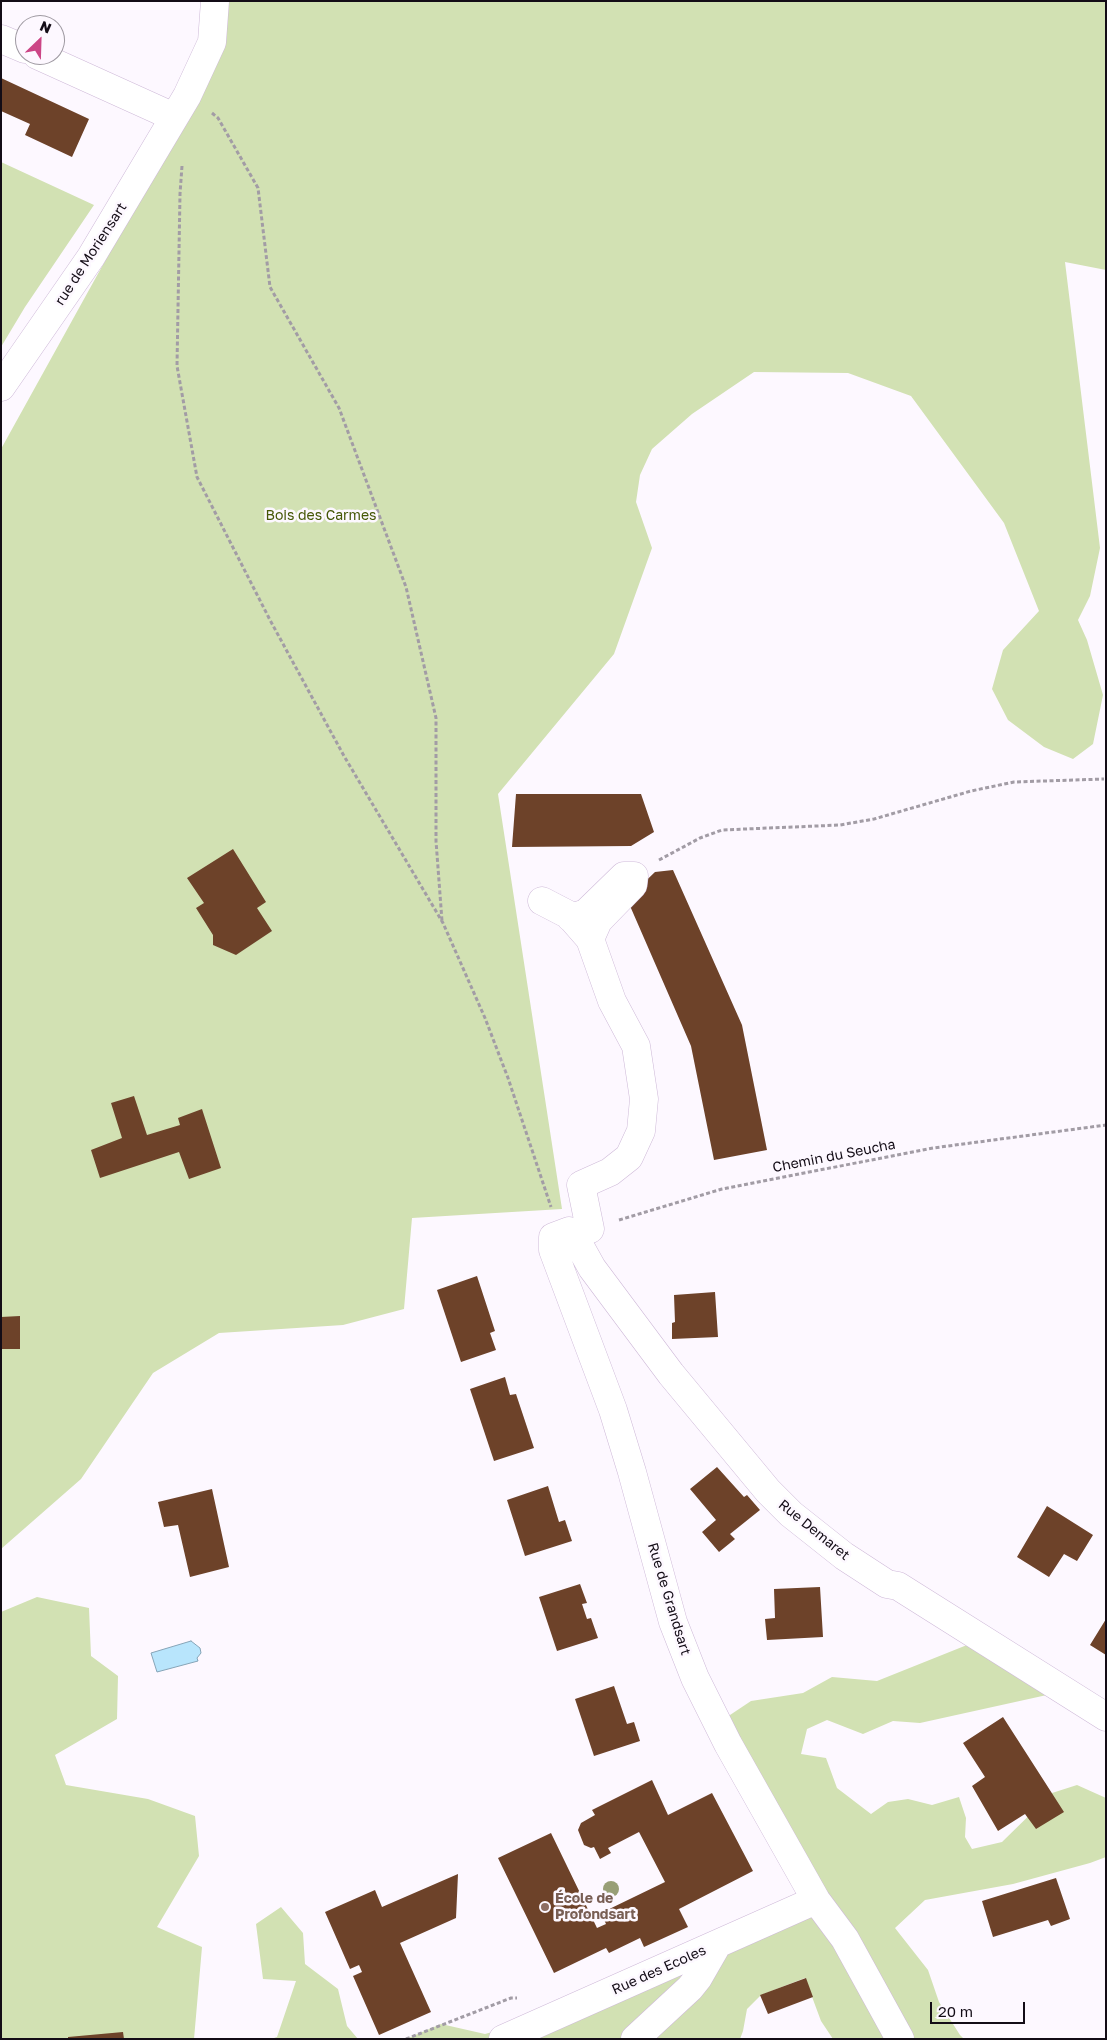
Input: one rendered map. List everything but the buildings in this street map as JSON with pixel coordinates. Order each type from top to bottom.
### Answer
[{"type":"street","points":[[65,65],[180,106],[212,42],[215,1]]},
{"type":"street","points":[[1,39],[15,45]]},
{"type":"street","name":"rue de Moriensart","points":[[1,387],[91,258],[180,106]]},
{"type":"street","points":[[571,918],[586,913],[624,876],[634,876],[633,885],[598,921],[590,939]]},
{"type":"street","points":[[542,901],[571,918],[590,939],[612,1001],[636,1046],[644,1099],[640,1131],[629,1157],[610,1172],[581,1185],[575,1234]]},
{"type":"street","name":"Rue Demaret","points":[[575,1234],[592,1268],[671,1374],[768,1491],[791,1514],[844,1556],[887,1584],[898,1586],[1106,1717]]},
{"type":"street","name":"Rue de Grandsart","points":[[575,1234],[553,1238],[554,1250],[613,1410],[674,1622],[695,1678],[728,1744],[816,1900],[845,1939],[900,2039]]},
{"type":"street","name":"Rue des Ecoles","points":[[502,2039],[816,1900]]},
{"type":"street","points":[[635,2039],[690,1988],[717,1945]]},
{"type":"path","points":[[180,106],[218,118],[258,188],[270,287],[339,408],[406,587],[436,718],[436,841],[443,923]]},
{"type":"path","points":[[182,162],[177,366],[197,477],[270,620],[344,756],[443,923],[485,1018],[530,1139],[575,1234]]},
{"type":"path","points":[[634,876],[656,861],[700,838],[722,830],[840,825],[874,819],[971,791],[1014,782],[1104,780]]},
{"type":"path","name":"Chemin du Seucha","points":[[575,1234],[722,1189],[934,1148],[1106,1126]]},
{"type":"green space","name":"Bois des Carmes","points":[[227,1],[1106,1],[1106,270],[1065,262],[1100,548],[1090,596],[1078,620],[1087,640],[1103,695],[1093,744],[1073,759],[1044,747],[1008,720],[992,689],[1003,650],[1039,611],[1004,523],[911,396],[848,373],[754,372],[692,414],[652,449],[640,475],[636,502],[652,548],[614,654],[498,794],[562,1209],[412,1218],[404,1309],[343,1325],[219,1333],[153,1373],[81,1479],[1,1549],[1,449],[115,243]]},
{"type":"green space","points":[[1,162],[94,205],[25,307],[1,347]]},
{"type":"green space","points":[[37,1597],[89,1608],[91,1656],[118,1676],[117,1719],[55,1755],[66,1785],[148,1799],[195,1816],[199,1856],[157,1927],[202,1947],[194,2039],[1,2039],[1,1612]]},
{"type":"green space","points":[[982,1639],[1065,1691],[920,1723],[893,1721],[863,1734],[827,1720],[807,1729],[801,1754],[826,1758],[837,1788],[871,1814],[888,1802],[908,1799],[932,1805],[959,1797],[966,1818],[965,1837],[972,1849],[1002,1842],[1052,1793],[1077,1785],[1106,1798],[1106,1857],[1013,1884],[925,1900],[895,1928],[928,1970],[939,2002],[964,2039],[833,2039],[821,2021],[805,1978],[761,1995],[747,2009],[740,2039],[406,2039],[441,2024],[485,2034],[563,2012],[816,1900],[718,1723],[751,1701],[803,1693],[832,1677],[877,1681]]},
{"type":"green space","points":[[281,1907],[303,1933],[305,1964],[338,1989],[347,2026],[358,2039],[271,2039],[277,2037],[296,1981],[263,1979],[256,1924]]},
{"type":"water","points":[[191,1641],[200,1648],[201,1653],[197,1658],[198,1661],[157,1672],[151,1653]]},
{"type":"place","name":"École de Profondsart","points":[[545,1907]]}]
